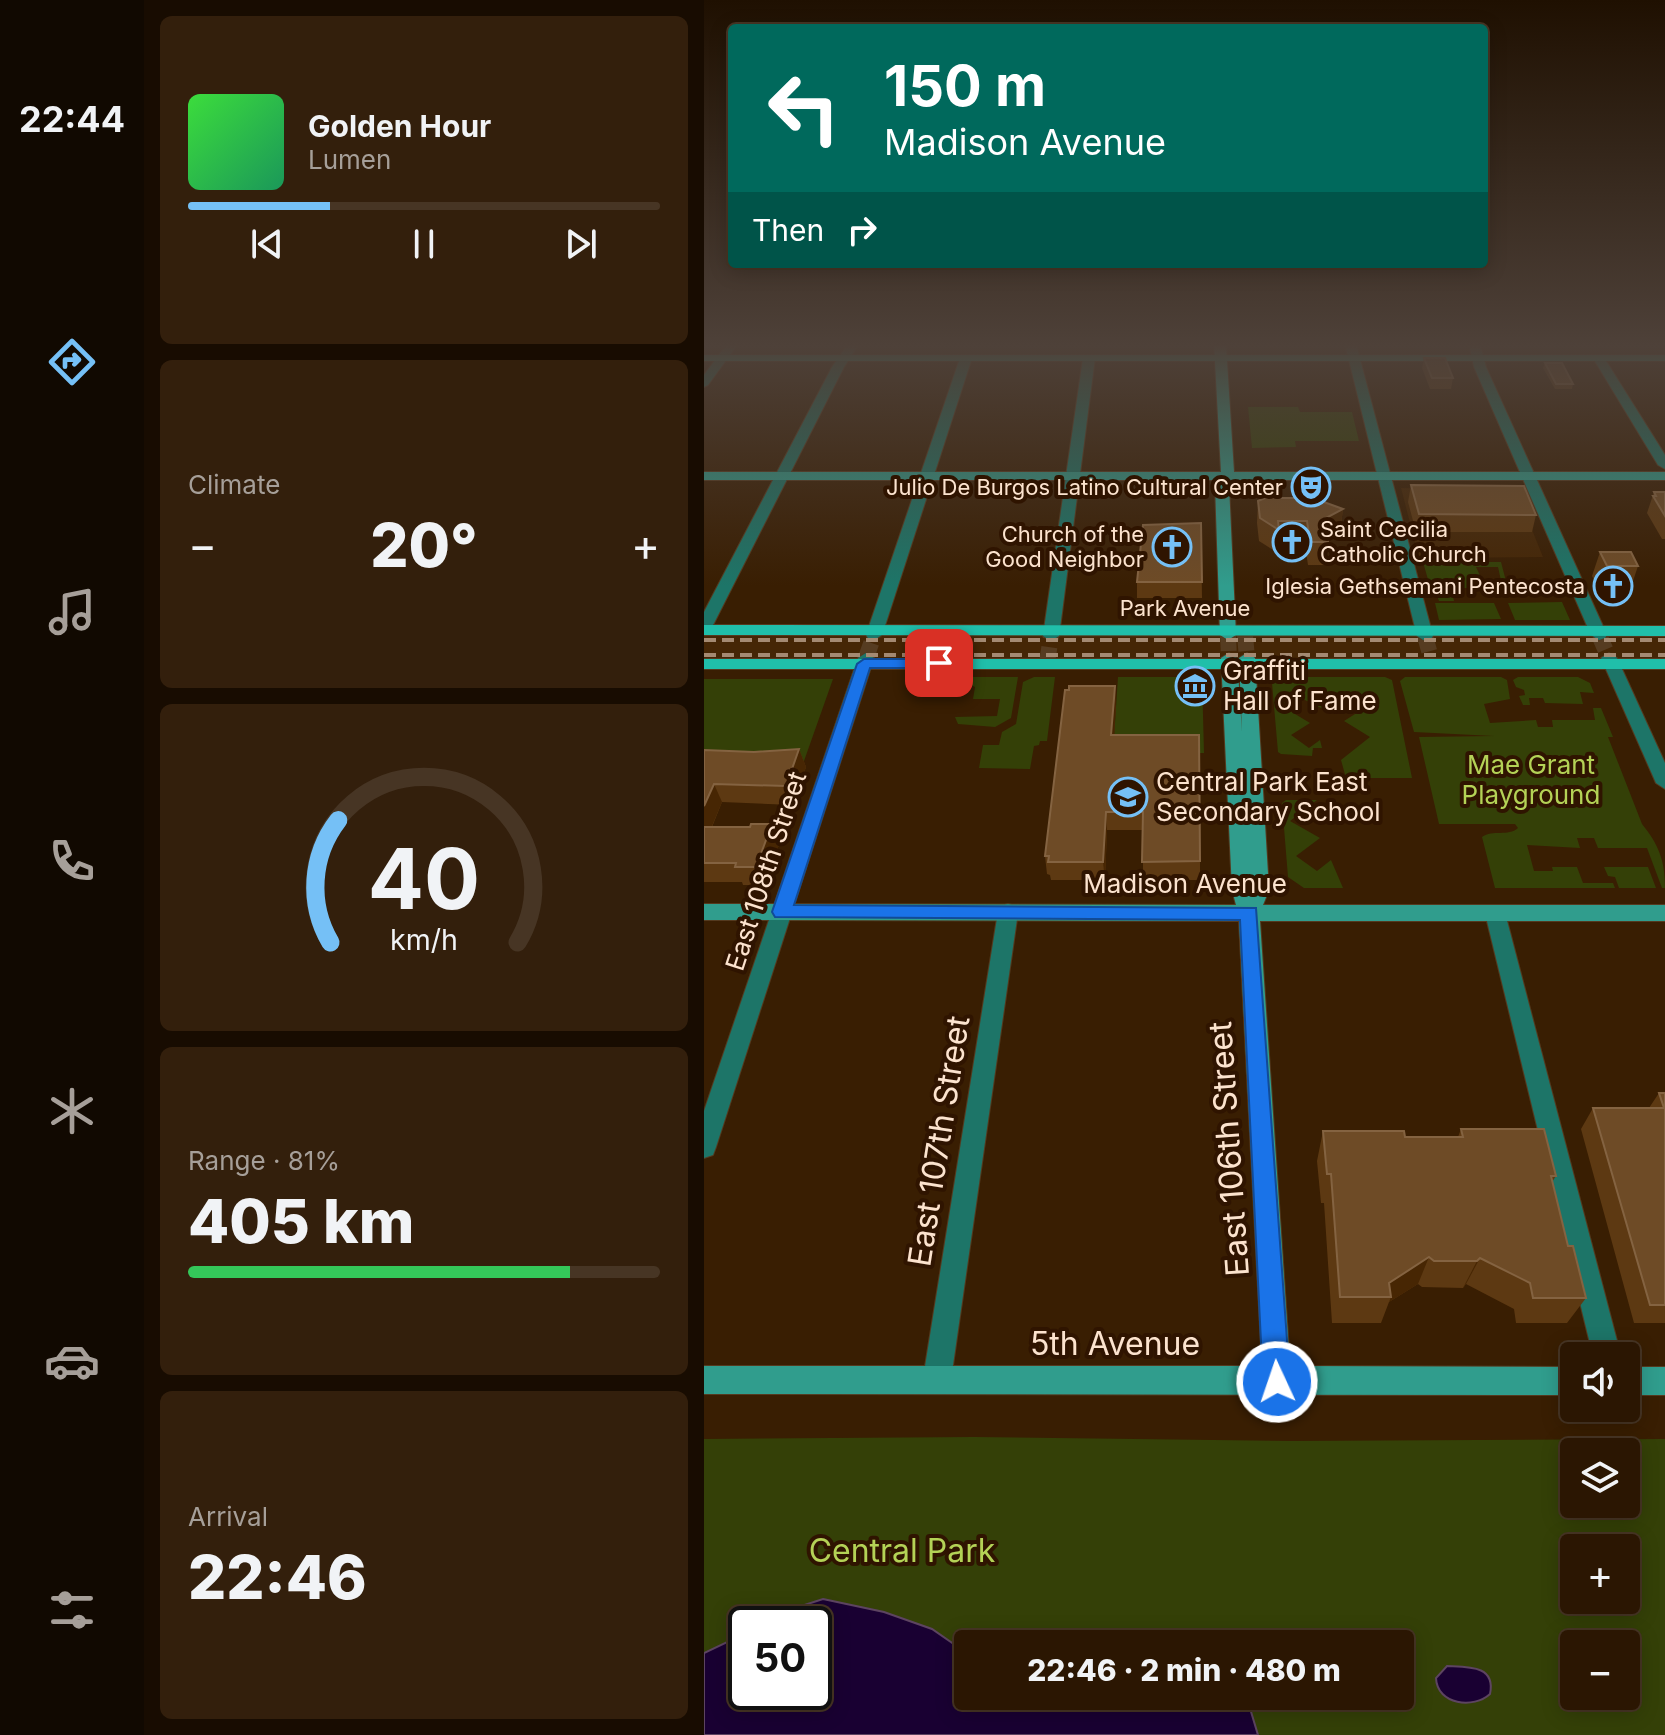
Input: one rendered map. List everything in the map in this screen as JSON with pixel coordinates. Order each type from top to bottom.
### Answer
[{"type":"main road","points":[[1225,425],[1228,477],[1222,484],[1236,632]]},
{"type":"main road","points":[[704,476],[1665,476]]},
{"type":"main road","name":"Park Avenue","points":[[704,629],[874,633],[1665,631]]},
{"type":"main road","points":[[704,664],[865,661],[1611,661],[1665,664]]},
{"type":"main road","name":"East 106th Street","points":[[1238,661],[1259,890],[1249,913],[1277,1382]]},
{"type":"main road","name":"Madison Avenue","points":[[704,912],[1665,913]]},
{"type":"main road","name":"5th Avenue","points":[[704,1380],[1560,1381]]},
{"type":"main road","points":[[1640,1381],[1665,1381]]},
{"type":"street","points":[[704,629],[809,425]]},
{"type":"street","points":[[874,633],[943,425]]},
{"type":"street","points":[[1051,633],[1079,425]]},
{"type":"street","points":[[1370,425],[1424,633]]},
{"type":"street","points":[[1506,425],[1598,633]]},
{"type":"street","points":[[1640,425],[1665,465]]},
{"type":"street","name":"East 108th Street","points":[[704,1147],[865,661]]},
{"type":"street","points":[[1611,661],[1665,783]]},
{"type":"street","name":"East 107th Street","points":[[937,1379],[1008,912]]},
{"type":"street","points":[[1495,913],[1603,1342]]},
{"type":"shaded area","points":[[1401,488],[1516,490],[1543,557],[1419,558]]},
{"type":"shaded area","points":[[704,635],[1665,636],[1665,659],[704,658]]},
{"type":"shaded area","points":[[823,1599],[884,1612],[932,1629],[954,1644],[954,1710],[1250,1710],[1258,1735],[704,1735],[704,1653],[728,1642],[728,1710],[832,1710],[832,1606],[801,1606]]},
{"type":"shaded area","points":[[1447,1666],[1485,1673],[1491,1685],[1490,1694],[1475,1702],[1449,1699],[1438,1687],[1436,1678]]},
{"type":"green space","points":[[1250,425],[1355,425],[1359,441],[1295,441],[1296,447],[1252,448]]},
{"type":"green space","points":[[1423,562],[1501,562],[1507,585],[1502,585],[1498,567],[1476,567],[1486,588],[1451,588],[1454,601],[1439,601],[1435,590],[1431,590]]},
{"type":"green space","points":[[1562,602],[1570,620],[1515,620],[1508,603]]},
{"type":"green space","points":[[1435,603],[1494,603],[1501,619],[1439,620]]},
{"type":"green space","points":[[963,677],[1018,677],[1011,718],[995,727],[958,724],[955,717],[997,716],[1000,699],[973,699],[975,687],[961,680]]},
{"type":"green space","points":[[1034,677],[1055,677],[1047,741],[1040,741],[1039,745],[1034,746],[1030,769],[979,768],[983,745],[999,745],[1002,732],[1016,724],[1023,682]]},
{"type":"green space","points":[[1118,677],[1202,677],[1204,753],[1113,753]]},
{"type":"green space","points":[[1281,677],[1385,677],[1392,680],[1412,778],[1346,778],[1341,760],[1370,737],[1344,721],[1363,709],[1345,698],[1323,709],[1301,698],[1285,708],[1310,723],[1291,735],[1309,748],[1320,740],[1322,748],[1313,748],[1312,756],[1278,752],[1272,683]]},
{"type":"green space","name":"Mae Grant Playground","points":[[1405,677],[1501,677],[1507,680],[1510,699],[1484,704],[1490,723],[1536,720],[1538,727],[1553,727],[1552,720],[1595,720],[1593,708],[1601,708],[1613,737],[1608,737],[1642,824],[1660,853],[1665,888],[1662,888],[1647,848],[1598,848],[1594,838],[1577,838],[1580,848],[1527,845],[1534,871],[1577,867],[1583,883],[1613,883],[1615,888],[1495,888],[1482,837],[1518,828],[1515,824],[1439,824],[1419,737],[1494,736],[1414,732],[1400,681]]},
{"type":"green space","points":[[1518,677],[1578,677],[1590,683],[1594,693],[1580,692],[1583,704],[1545,703],[1543,698],[1529,698],[1530,705],[1523,705],[1519,696],[1525,695],[1524,690],[1516,687],[1513,680]]},
{"type":"green space","points":[[704,679],[833,679],[804,761],[704,761]]},
{"type":"green space","points":[[1286,800],[1317,800],[1290,821],[1320,838],[1296,856],[1317,871],[1331,860],[1343,888],[1304,888],[1288,877],[1282,803]]},
{"type":"green space","points":[[1604,867],[1648,867],[1656,888],[1619,888],[1615,877],[1608,876]]},
{"type":"green space","name":"Central Park","points":[[704,1439],[1560,1440],[1560,1518],[1640,1518],[1640,1439],[1665,1439],[1665,1735],[704,1735]]},
{"type":"building","points":[[1411,485],[1524,486],[1536,515],[1419,514]]},
{"type":"building","points":[[1654,492],[1665,492],[1665,516],[1653,496],[1656,496]]},
{"type":"building","points":[[1277,493],[1277,498],[1321,498],[1321,501],[1343,509],[1324,519],[1328,542],[1310,542],[1307,521],[1278,521],[1279,530],[1260,518],[1258,501]]},
{"type":"building","points":[[1201,523],[1202,582],[1137,582],[1143,525]]},
{"type":"building","points":[[1600,552],[1631,552],[1638,566],[1607,566]]},
{"type":"building","name":"Central Park East Secondary School","points":[[1069,686],[1115,686],[1111,735],[1199,735],[1200,861],[1142,862],[1143,812],[1106,812],[1103,862],[1048,862],[1049,856],[1045,856],[1065,690],[1069,690]]},
{"type":"building","points":[[799,749],[786,786],[714,784],[704,806],[704,750],[754,752]]},
{"type":"building","points":[[751,824],[772,824],[756,867],[735,867],[736,863],[704,863],[704,827],[750,827]]},
{"type":"building","points":[[1659,1093],[1665,1093],[1665,1305],[1650,1305],[1593,1108],[1664,1108]]},
{"type":"building","points":[[1461,1129],[1544,1129],[1556,1176],[1551,1176],[1568,1246],[1573,1246],[1586,1298],[1533,1298],[1530,1283],[1480,1258],[1477,1261],[1434,1261],[1429,1257],[1389,1283],[1391,1297],[1340,1297],[1331,1174],[1327,1174],[1323,1131],[1404,1131],[1405,1137],[1463,1137]]},
{"type":"tunnel","points":[[866,658],[874,635]]},
{"type":"tunnel","points":[[1228,635],[1229,658]]},
{"type":"tunnel","points":[[1245,635],[1247,658]]},
{"type":"tunnel","points":[[1599,635],[1609,658]]},
{"type":"tunnel","points":[[1047,663],[1051,636]]},
{"type":"tunnel","points":[[1425,636],[1431,658]]},
{"type":"railway","points":[[704,640],[1665,640]]},
{"type":"railway","points":[[704,655],[1665,655]]},
{"type":"place","name":"Julio De Burgos Latino Cultural Center","points":[[1311,487]]},
{"type":"place","name":"Saint Cecilia Catholic Church","points":[[1292,542]]},
{"type":"place","name":"Church of the Good Neighbor","points":[[1172,547]]},
{"type":"place","name":"Iglesia Gethsemani Pentecosta","points":[[1613,586]]},
{"type":"place","name":"Graffiti Hall of Fame","points":[[1195,686]]},
{"type":"place","name":"Central Park East Secondary School","points":[[1128,797]]},
{"type":"route","points":[[939,663],[864,664],[782,912],[1249,913],[1277,1382]]}]
